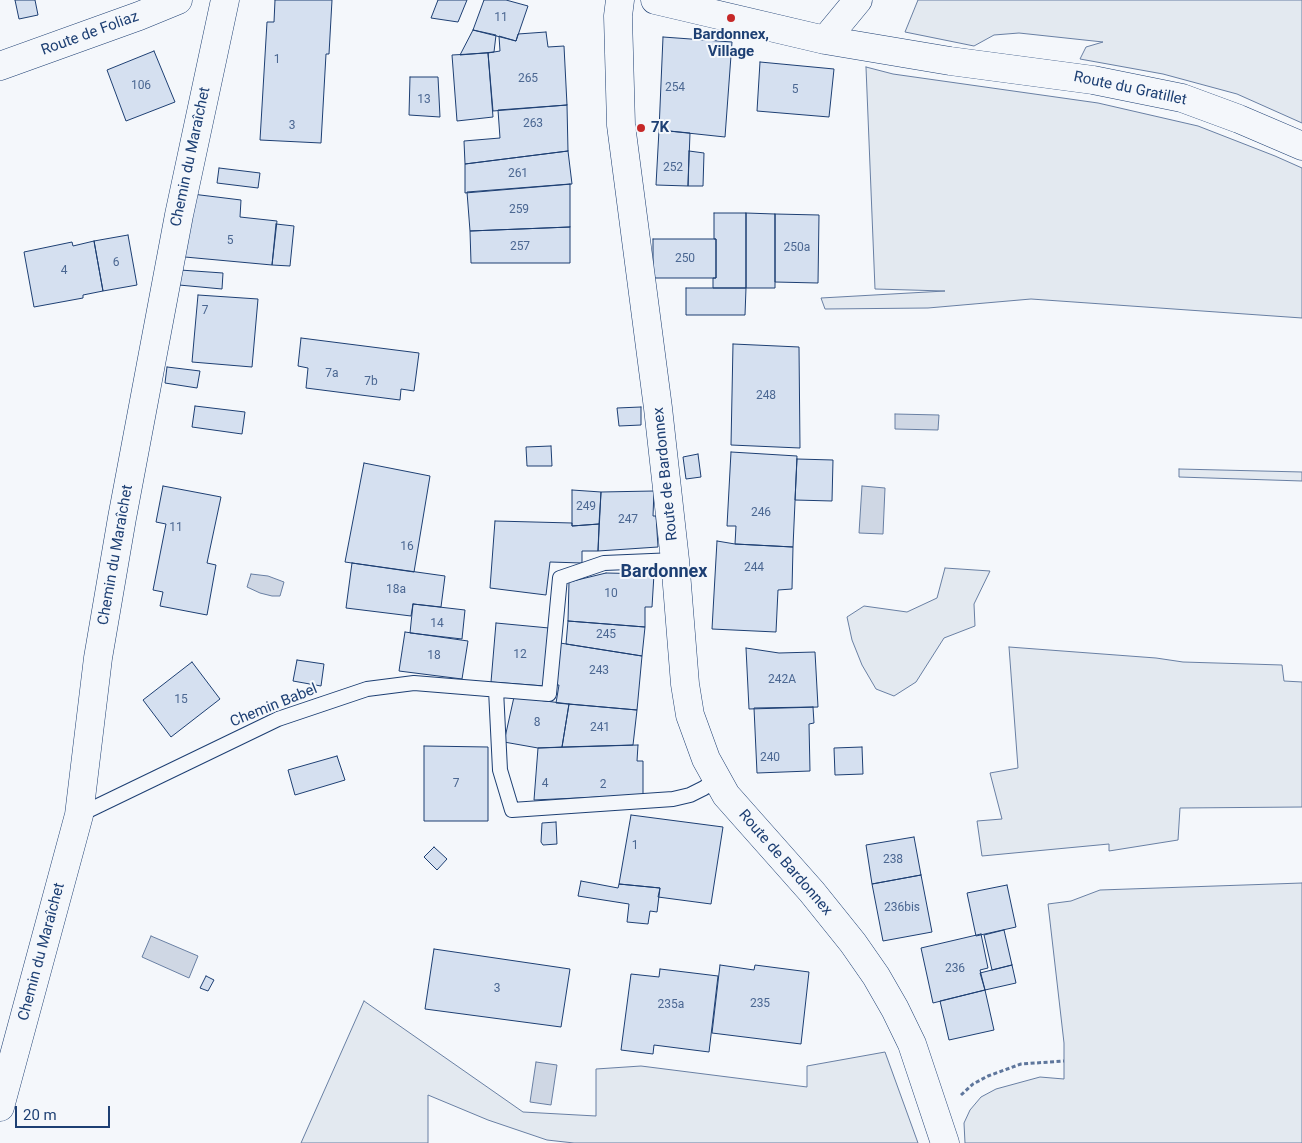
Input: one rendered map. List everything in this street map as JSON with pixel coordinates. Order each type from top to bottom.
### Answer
[{"type":"street","name":"Route de Foliaz","points":[[0,66],[178,0]]},
{"type":"street","name":"Chemin du Maraîchet","points":[[0,1107],[79,815],[98,658],[122,518],[179,215],[224,0]]},
{"type":"street","name":"Route de Bardonnex","points":[[620,0],[618,16],[620,124],[658,408],[675,560],[685,684],[690,715],[706,759],[716,779],[738,810],[818,899],[876,976],[912,1044],[941,1131]]},
{"type":"street","name":"Route du Gratillet","points":[[654,0],[825,40],[950,61],[1094,80],[1182,98],[1240,119],[1302,146]]},
{"type":"street","points":[[825,40],[858,0]]},
{"type":"lane","name":"Chemin Babel","points":[[79,815],[278,719],[367,690],[414,683],[550,694],[560,578],[604,563],[675,560]]},
{"type":"lane","points":[[496,690],[500,770],[512,810],[673,799],[697,792],[716,779]]},
{"type":"path","points":[[941,1131],[973,1084],[988,1076],[1021,1064],[1064,1061]]},
{"type":"shaded area","points":[[918,0],[1302,0],[1302,123],[1237,94],[1163,74],[1080,59],[1086,47],[1103,42],[1019,33],[994,35],[974,46],[905,32]]},
{"type":"shaded area","points":[[866,67],[893,74],[1098,103],[1198,126],[1302,168],[1302,318],[1031,299],[928,308],[825,309],[821,298],[945,291],[875,289]]},
{"type":"shaded area","points":[[895,414],[939,415],[938,430],[895,429]]},
{"type":"shaded area","points":[[1179,469],[1302,472],[1302,481],[1179,477]]},
{"type":"shaded area","points":[[862,486],[885,488],[883,534],[859,533]]},
{"type":"shaded area","points":[[945,568],[990,571],[974,604],[975,626],[944,638],[916,682],[894,696],[876,689],[862,665],[852,640],[847,617],[864,606],[907,612],[937,598]]},
{"type":"shaded area","points":[[251,574],[268,576],[284,582],[280,596],[260,593],[247,587]]},
{"type":"shaded area","points":[[1009,647],[1156,658],[1183,662],[1282,665],[1284,681],[1302,682],[1302,807],[1180,808],[1178,840],[1109,851],[1109,844],[982,856],[977,821],[1002,819],[990,773],[1018,768]]},
{"type":"shaded area","points":[[1302,883],[1302,1143],[965,1143],[964,1123],[970,1110],[981,1097],[996,1089],[1040,1077],[1064,1079],[1064,1043],[1048,904],[1071,901],[1100,890]]},
{"type":"shaded area","points":[[151,936],[198,956],[189,978],[142,957]]},
{"type":"shaded area","points":[[364,1001],[523,1112],[596,1116],[596,1069],[641,1066],[807,1087],[807,1066],[885,1052],[918,1143],[574,1143],[547,1140],[488,1120],[428,1095],[428,1143],[301,1143]]},
{"type":"shaded area","points":[[536,1062],[557,1065],[551,1105],[530,1102]]},
{"type":"building","points":[[15,0],[35,0],[38,15],[19,19]]},
{"type":"building","points":[[275,0],[332,0],[329,54],[326,54],[321,143],[260,140],[267,22],[274,22]]},
{"type":"building","points":[[438,0],[467,0],[458,22],[431,18]]},
{"type":"building","points":[[484,0],[506,0],[528,6],[516,41],[473,30]]},
{"type":"building","points":[[473,30],[496,35],[494,52],[460,55]]},
{"type":"building","points":[[546,32],[548,47],[564,46],[567,105],[493,111],[488,53],[500,51],[499,36],[516,41],[518,34]]},
{"type":"building","points":[[663,37],[732,42],[725,137],[659,130]]},
{"type":"building","points":[[154,51],[175,102],[126,121],[107,70]]},
{"type":"building","points":[[488,53],[493,117],[457,121],[452,55]]},
{"type":"building","points":[[760,62],[834,69],[829,117],[757,111]]},
{"type":"building","points":[[410,77],[438,77],[440,117],[409,115]]},
{"type":"building","points":[[567,105],[568,151],[465,164],[464,141],[500,138],[498,110]]},
{"type":"building","points":[[659,130],[690,133],[688,186],[656,185]]},
{"type":"building","points":[[568,151],[572,184],[465,193],[465,164]]},
{"type":"building","points":[[689,151],[704,153],[703,186],[688,186]]},
{"type":"building","points":[[219,168],[260,173],[258,188],[217,183]]},
{"type":"building","points":[[570,184],[570,227],[470,231],[467,192]]},
{"type":"building","points":[[192,194],[241,200],[240,217],[277,221],[272,265],[185,257]]},
{"type":"building","points":[[714,213],[746,213],[746,288],[713,288],[713,278],[716,278]]},
{"type":"building","points":[[746,213],[775,214],[775,288],[746,288]]},
{"type":"building","points":[[775,214],[819,215],[818,283],[775,282]]},
{"type":"building","points":[[276,224],[294,226],[290,266],[272,265]]},
{"type":"building","points":[[570,227],[570,263],[471,263],[470,231]]},
{"type":"building","points":[[128,235],[137,285],[103,291],[94,241]]},
{"type":"building","points":[[653,239],[716,239],[716,278],[653,278]]},
{"type":"building","points":[[94,241],[103,291],[83,295],[83,298],[34,307],[24,252],[72,242],[73,246]]},
{"type":"building","points":[[180,270],[223,273],[222,289],[179,285]]},
{"type":"building","points":[[686,288],[746,288],[745,315],[686,315]]},
{"type":"building","points":[[198,295],[258,299],[252,367],[192,362]]},
{"type":"building","points":[[301,338],[419,353],[414,391],[401,389],[400,400],[306,388],[308,368],[298,366]]},
{"type":"building","points":[[733,344],[799,347],[800,448],[731,445]]},
{"type":"building","points":[[167,367],[200,371],[197,388],[165,383]]},
{"type":"building","points":[[195,406],[245,412],[242,434],[192,427]]},
{"type":"building","points":[[641,407],[641,425],[619,426],[617,408]]},
{"type":"building","points":[[551,446],[552,466],[527,466],[526,447]]},
{"type":"building","points":[[731,452],[797,456],[793,547],[735,544],[736,526],[727,526]]},
{"type":"building","points":[[698,454],[701,477],[686,479],[683,457]]},
{"type":"building","points":[[797,459],[833,460],[832,501],[795,500]]},
{"type":"building","points":[[364,463],[430,476],[414,572],[345,562]]},
{"type":"building","points":[[163,486],[221,497],[207,563],[216,565],[207,615],[160,606],[163,592],[153,590],[166,524],[156,522]]},
{"type":"building","points":[[572,490],[601,492],[599,524],[572,526]]},
{"type":"building","points":[[654,491],[653,516],[656,516],[658,547],[598,551],[601,492]]},
{"type":"building","points":[[495,521],[572,523],[572,526],[599,524],[598,551],[582,551],[582,563],[550,562],[546,595],[490,588]]},
{"type":"building","points":[[717,541],[735,544],[793,547],[792,589],[778,590],[776,632],[712,629]]},
{"type":"building","points":[[352,563],[445,576],[441,607],[413,604],[411,616],[346,608]]},
{"type":"building","points":[[606,573],[654,574],[652,607],[645,607],[645,627],[568,621],[569,582]]},
{"type":"building","points":[[413,604],[465,610],[462,639],[410,633]]},
{"type":"building","points":[[568,621],[645,627],[642,656],[566,644]]},
{"type":"building","points":[[496,623],[549,628],[545,686],[491,682]]},
{"type":"building","points":[[405,632],[468,641],[462,679],[399,671]]},
{"type":"building","points":[[560,643],[642,656],[637,710],[556,703],[559,685],[555,685]]},
{"type":"building","points":[[746,648],[779,653],[815,652],[818,707],[749,709]]},
{"type":"building","points":[[297,660],[324,664],[321,686],[293,681]]},
{"type":"building","points":[[192,662],[220,699],[171,737],[143,700]]},
{"type":"building","points":[[514,697],[569,704],[562,747],[538,748],[504,742]]},
{"type":"building","points":[[569,704],[637,710],[633,745],[562,747]]},
{"type":"building","points":[[813,707],[814,723],[809,724],[810,771],[757,773],[754,708]]},
{"type":"building","points":[[638,745],[637,761],[643,761],[643,795],[534,800],[538,748]]},
{"type":"building","points":[[424,746],[488,747],[488,821],[424,821]]},
{"type":"building","points":[[862,747],[863,774],[835,775],[834,748]]},
{"type":"building","points":[[337,756],[345,780],[295,795],[288,770]]},
{"type":"building","points":[[631,815],[723,827],[711,904],[658,897],[660,888],[619,884]]},
{"type":"building","points":[[556,822],[557,844],[543,845],[541,842],[542,823]]},
{"type":"building","points":[[914,837],[921,875],[872,884],[866,845]]},
{"type":"building","points":[[434,847],[447,859],[437,870],[424,857]]},
{"type":"building","points":[[921,875],[932,932],[883,941],[872,884]]},
{"type":"building","points":[[581,881],[618,888],[619,884],[660,888],[657,912],[650,911],[648,924],[627,922],[629,904],[578,896]]},
{"type":"building","points":[[1007,885],[1016,927],[976,936],[967,893]]},
{"type":"building","points":[[1004,930],[1012,965],[992,970],[984,935]]},
{"type":"building","points":[[981,934],[988,968],[980,970],[985,990],[933,1003],[921,948]]},
{"type":"building","points":[[434,949],[570,969],[561,1027],[425,1009]]},
{"type":"building","points":[[720,965],[754,970],[755,965],[809,972],[801,1044],[712,1033]]},
{"type":"building","points":[[1012,965],[1016,983],[985,990],[980,973]]},
{"type":"building","points":[[660,969],[718,976],[709,1052],[654,1045],[653,1054],[621,1050],[631,974],[659,977]]},
{"type":"building","points":[[206,976],[214,980],[208,991],[200,988]]},
{"type":"building","points":[[985,990],[994,1030],[949,1040],[940,1001]]},
{"type":"place","name":"Bardonnex, Village","points":[[731,18]]},
{"type":"place","name":"7K","points":[[641,128]]},
{"type":"district","name":"Bardonnex","points":[[664,572]]}]
